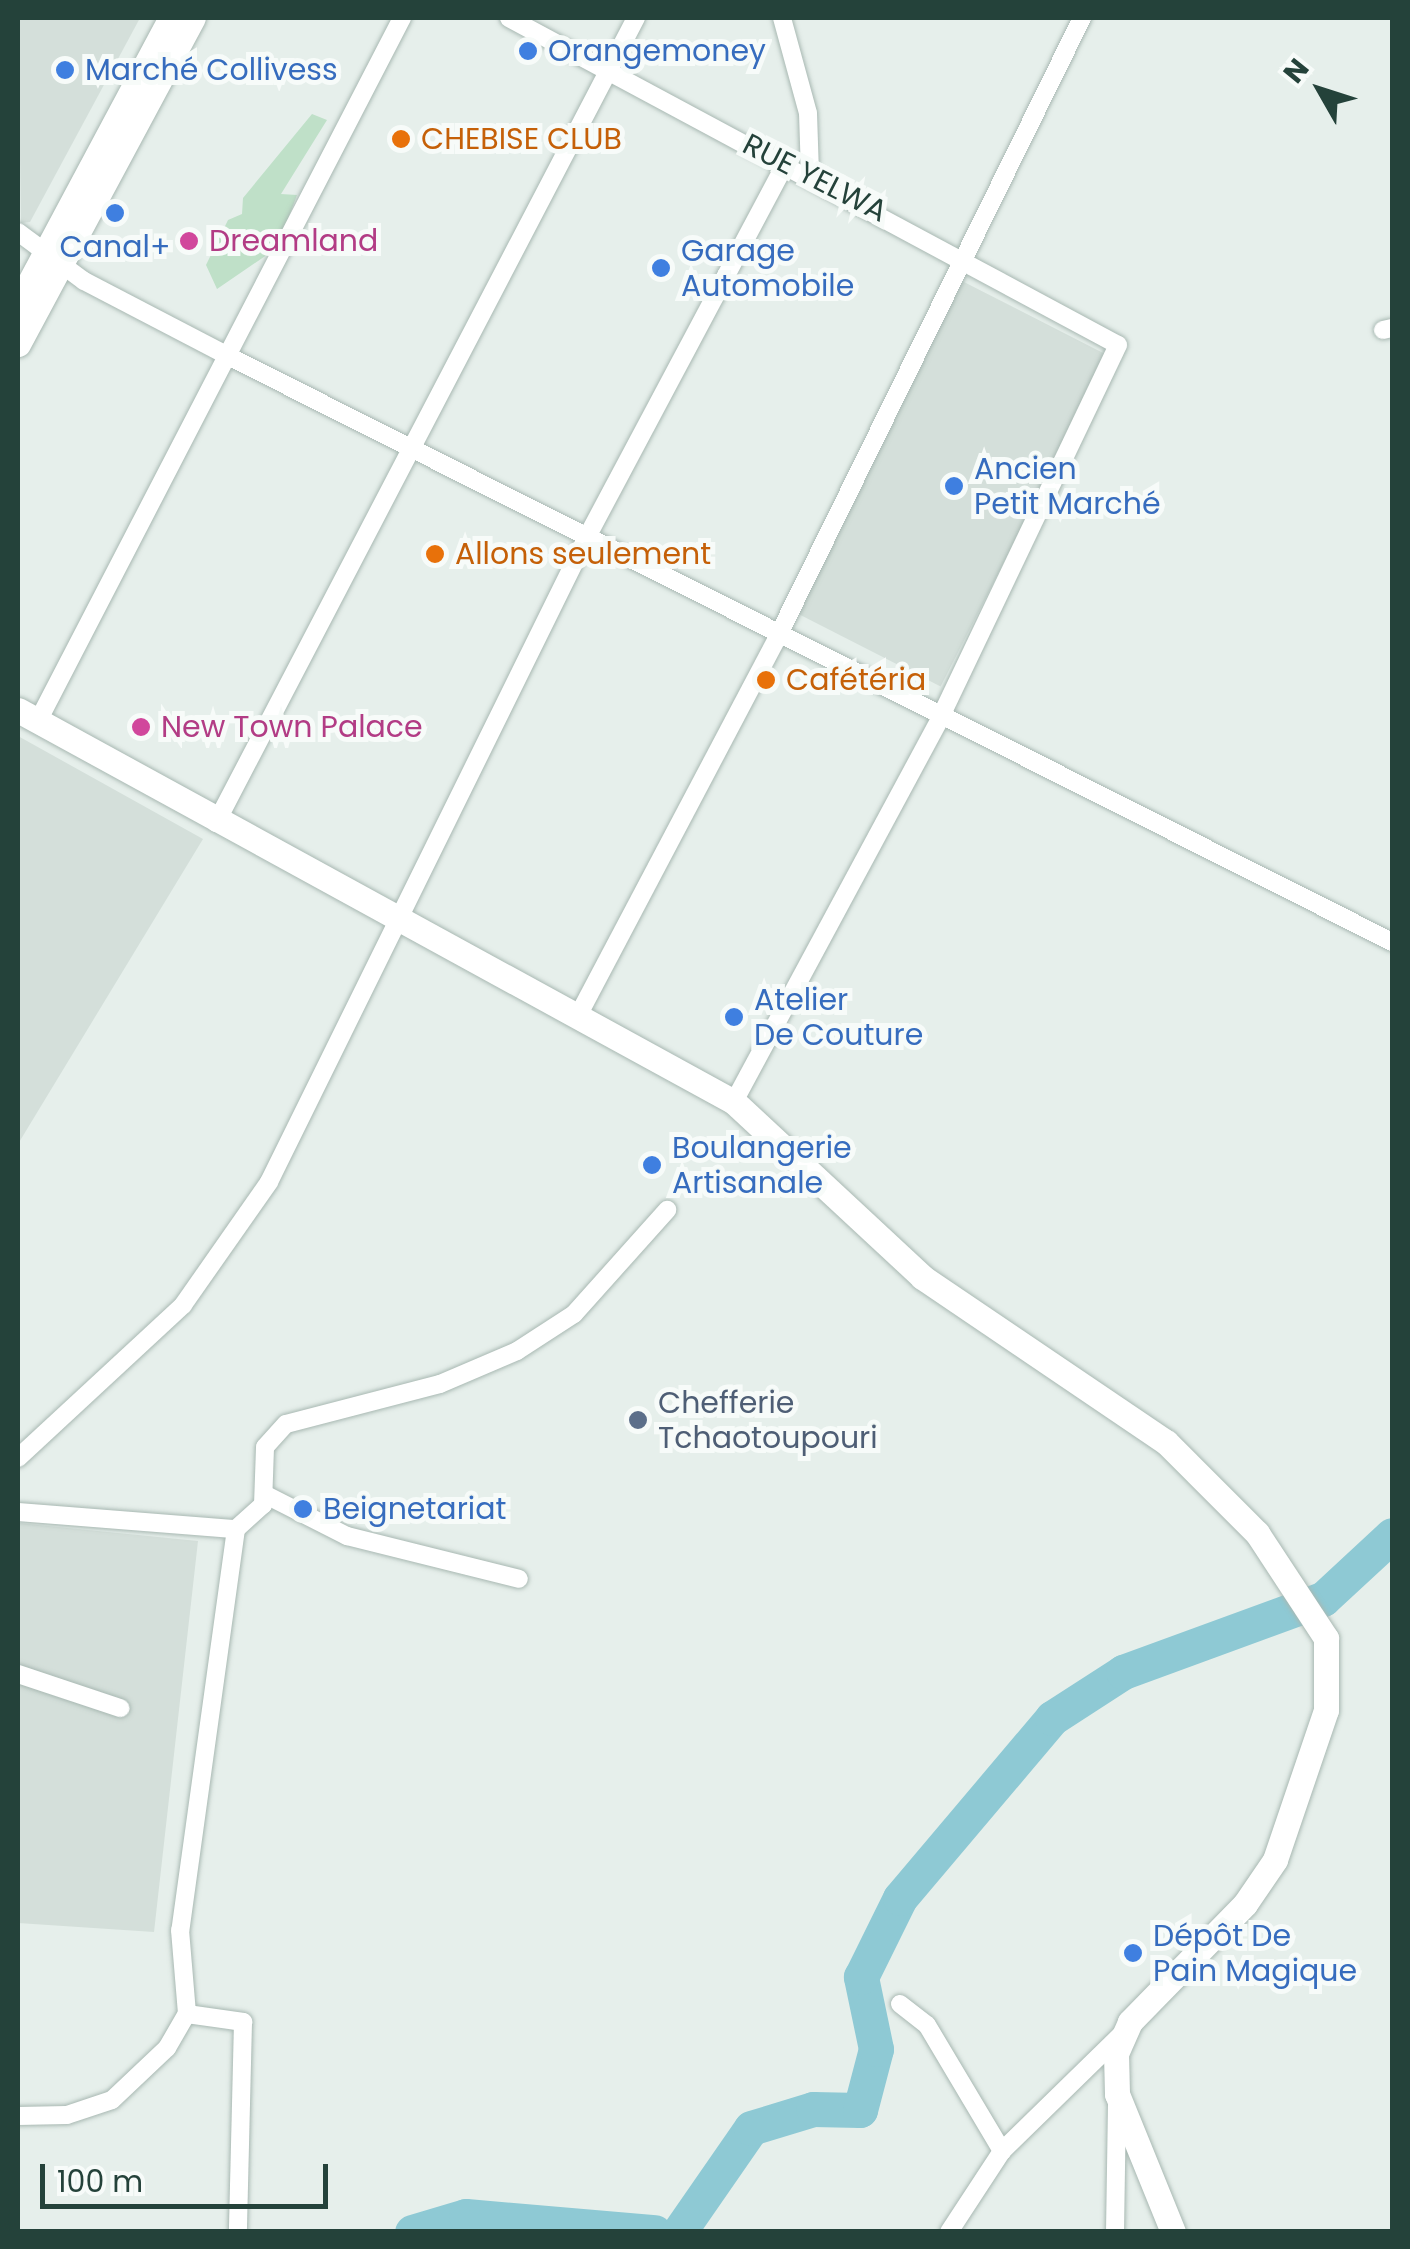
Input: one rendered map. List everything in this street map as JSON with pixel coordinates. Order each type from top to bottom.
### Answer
[{"type":"street","points":[[18,344],[53,261],[170,18]]},
{"type":"street","points":[[18,304],[53,261],[193,18]]},
{"type":"street","points":[[402,18],[232,358],[27,716],[216,822],[580,1012],[734,1102],[922,1276],[1166,1442],[1257,1533],[1311,1610],[1328,1694],[1298,1814],[1246,1904],[1122,2034],[1002,2150],[949,2232]]},
{"type":"street","name":"RUE YELWA","points":[[509,18],[964,256],[1118,345],[940,719]]},
{"type":"street","points":[[216,822],[406,447],[636,18]]},
{"type":"street","points":[[782,18],[808,113],[810,174]]},
{"type":"street","points":[[580,1012],[778,636],[1082,18]]},
{"type":"street","points":[[18,1458],[220,1260],[270,1182],[587,537],[786,163]]},
{"type":"street","points":[[18,232],[53,261],[232,358],[940,719],[1392,942]]},
{"type":"street","points":[[734,1102],[940,719]]},
{"type":"street","points":[[18,2116],[66,2115],[112,2100],[167,2048],[187,2014],[180,1930],[236,1529],[268,1496],[265,1447],[286,1424],[440,1384],[517,1351],[574,1314],[668,1210]]},
{"type":"street","points":[[268,1496],[347,1536],[519,1579]]},
{"type":"street","points":[[18,1512],[236,1529]]},
{"type":"street","points":[[18,1674],[120,1708]]},
{"type":"street","points":[[900,2004],[927,2025],[1002,2150]]},
{"type":"street","points":[[187,2014],[243,2022],[238,2232]]},
{"type":"street","points":[[1115,2232],[1122,2034]]},
{"type":"street","points":[[1117,2094],[1174,2232]]},
{"type":"shaded area","name":"Marché Collivess","points":[[18,18],[140,18],[30,222],[21,223]]},
{"type":"shaded area","name":"Ancien Petit Marché","points":[[962,281],[1109,356],[941,686],[794,612]]},
{"type":"shaded area","points":[[18,736],[203,839],[18,1144]]},
{"type":"shaded area","points":[[18,1523],[198,1541],[154,1932],[18,1923]]},
{"type":"green space","points":[[312,114],[327,120],[281,194],[297,195],[277,248],[217,289],[206,265],[228,220],[242,214],[243,198]]},
{"type":"waterway","points":[[679,2232],[751,2128],[813,2109],[860,2110],[876,2049],[861,1977],[900,1898],[1052,1718],[1123,1672],[1323,1599],[1392,1535]]},
{"type":"waterway","points":[[412,2232],[466,2216],[654,2232]]},
{"type":"place","name":"Orangemoney","points":[[528,51]]},
{"type":"place","name":"Marché Collivess","points":[[65,70]]},
{"type":"place","name":"CHEBISE CLUB","points":[[401,139]]},
{"type":"place","name":"Canal+","points":[[115,213]]},
{"type":"place","name":"Dreamland","points":[[189,241]]},
{"type":"place","name":"Garage Automobile","points":[[661,268]]},
{"type":"place","name":"Ancien Petit Marché","points":[[954,486]]},
{"type":"place","name":"Allons seulement","points":[[435,554]]},
{"type":"place","name":"Cafétéria","points":[[766,680]]},
{"type":"place","name":"New Town Palace","points":[[141,727]]},
{"type":"place","name":"Atelier De Couture","points":[[734,1017]]},
{"type":"place","name":"Boulangerie Artisanale","points":[[652,1165]]},
{"type":"place","name":"Chefferie Tchaotoupouri","points":[[638,1420]]},
{"type":"place","name":"Beignetariat","points":[[303,1509]]},
{"type":"place","name":"Dépôt De Pain Magique","points":[[1133,1953]]}]
